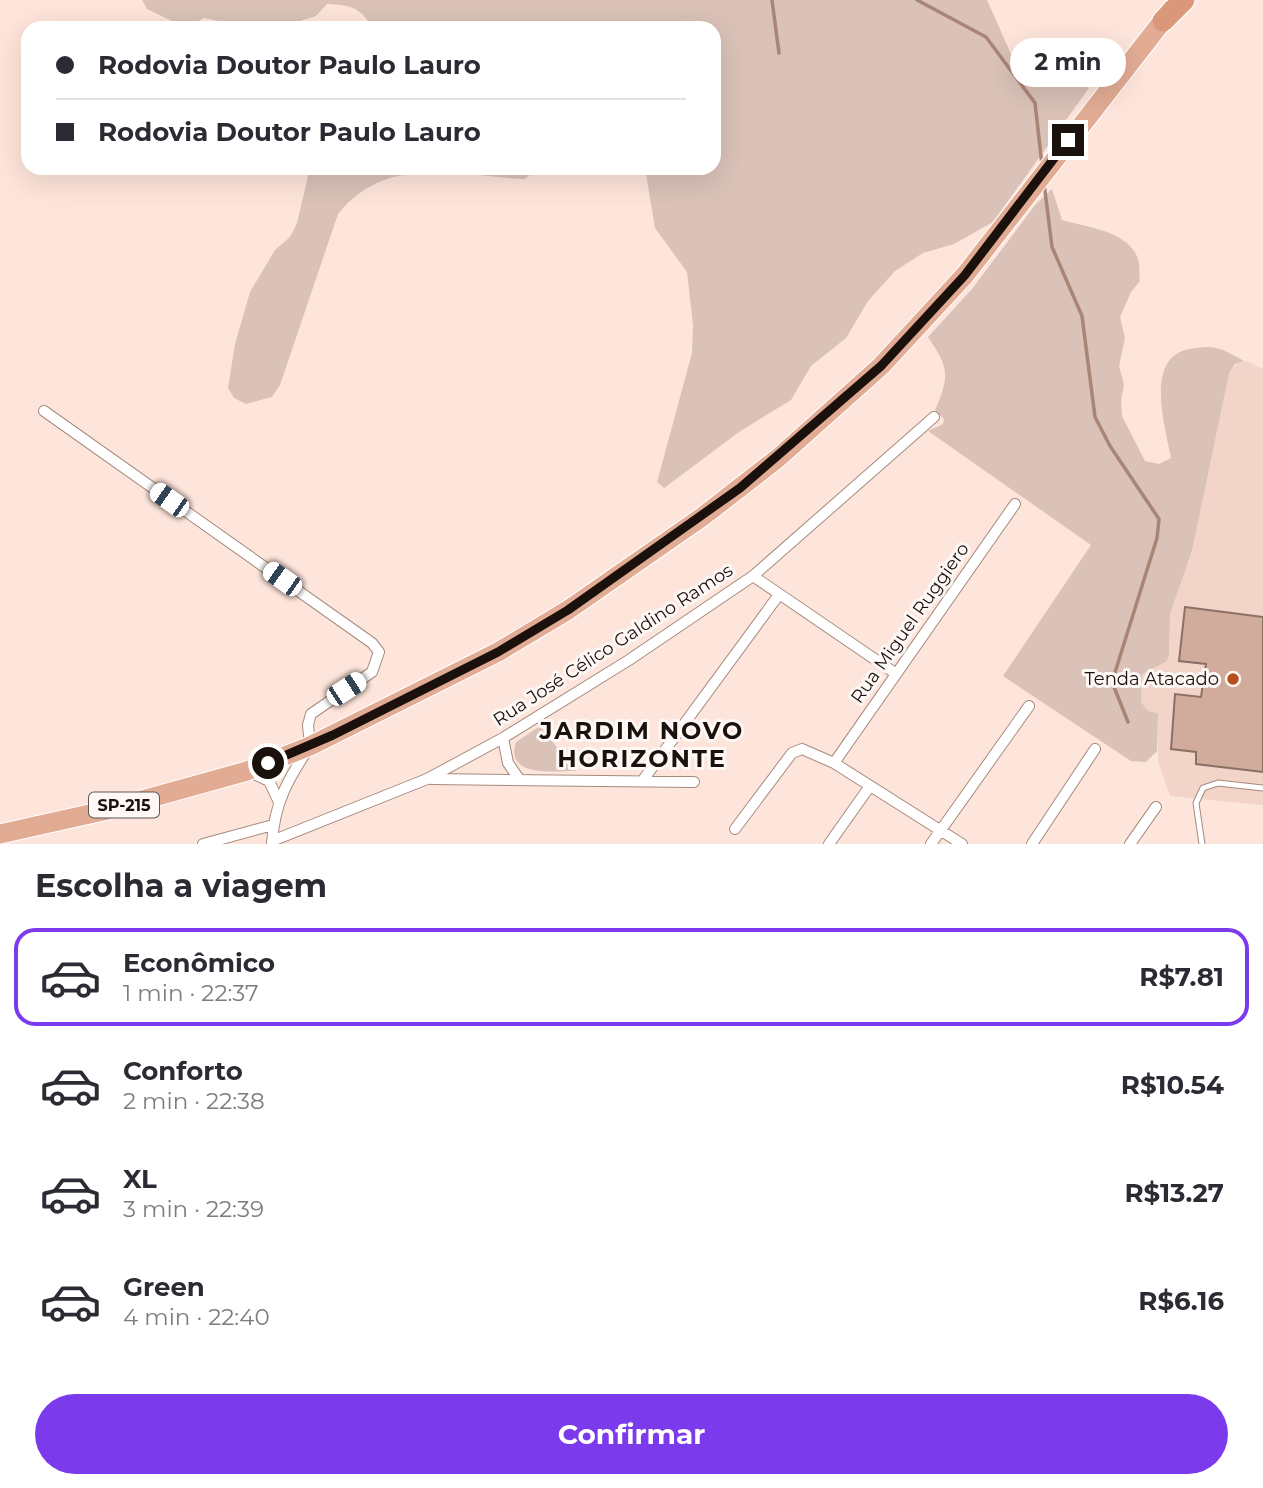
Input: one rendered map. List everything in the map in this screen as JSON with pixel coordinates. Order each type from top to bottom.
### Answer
[{"type":"highway","points":[[1163,21],[1182,0]]},
{"type":"highway","name":"SP-215","points":[[0,834],[103,811],[247,771],[310,746],[498,652],[568,610],[713,509],[778,458],[881,366],[965,275],[1163,21]]},
{"type":"street","points":[[44,411],[376,648],[379,657],[372,671],[311,714],[308,724],[310,746],[290,775],[278,800],[272,843]]},
{"type":"street","name":"Rua José Célico Galdino Ramos","points":[[272,843],[427,779],[503,738],[629,660],[753,576],[934,417]]},
{"type":"street","name":"Rua Miguel Ruggiero","points":[[834,763],[1015,503]]},
{"type":"street","points":[[753,576],[778,596],[895,673]]},
{"type":"street","points":[[643,780],[778,596]]},
{"type":"street","points":[[932,844],[1029,706]]},
{"type":"street","points":[[503,738],[508,763],[519,779]]},
{"type":"street","points":[[735,829],[792,753],[806,749],[834,763],[961,844]]},
{"type":"street","points":[[1032,844],[1096,749]]},
{"type":"street","points":[[247,771],[269,781],[276,789],[278,800]]},
{"type":"street","points":[[427,779],[694,782]]},
{"type":"street","points":[[829,844],[870,786]]},
{"type":"street","points":[[1130,844],[1156,807]]},
{"type":"street","points":[[202,844],[273,825]]},
{"type":"lane","points":[[1202,844],[1196,803],[1203,788],[1218,783],[1263,788]]},
{"type":"shaded area","points":[[142,0],[987,0],[1015,63],[1033,83],[1051,83],[1063,69],[1076,68],[1089,88],[993,222],[954,244],[923,253],[895,271],[868,301],[846,338],[811,366],[791,400],[739,432],[664,488],[657,482],[692,353],[693,325],[687,272],[655,228],[646,175],[721,175],[721,21],[367,21],[354,8],[327,4],[316,16],[300,21],[219,21],[204,18],[199,21],[172,21],[147,9]]},
{"type":"shaded area","points":[[308,175],[401,175],[378,182],[357,195],[338,214],[280,385],[272,397],[246,404],[234,398],[228,388],[235,344],[250,292],[275,250],[290,237],[297,223]]},
{"type":"shaded area","points":[[474,175],[529,175],[525,179]]},
{"type":"shaded area","points":[[1052,189],[1062,220],[1116,236],[1126,242],[1138,259],[1140,281],[1131,292],[1120,317],[1125,338],[1119,366],[1124,384],[1122,416],[1145,461],[1159,464],[1171,458],[1161,395],[1166,365],[1175,355],[1189,349],[1212,347],[1244,361],[1235,364],[1229,374],[1192,551],[1170,614],[1169,655],[1167,661],[1142,674],[1141,702],[1148,711],[1158,713],[1157,751],[1146,762],[1131,761],[1003,676],[1091,545],[928,431],[943,424],[944,419],[935,410],[943,389],[945,372],[928,337],[972,289],[1036,204]]},
{"type":"shaded area","name":"Tenda Atacado","points":[[1247,361],[1263,369],[1263,805],[1170,796],[1158,761],[1158,713],[1148,711],[1141,702],[1142,674],[1169,655],[1170,614],[1192,551],[1229,374],[1238,363]]},
{"type":"shaded area","points":[[540,726],[576,771],[534,770],[517,762],[514,754],[516,742]]},
{"type":"building","name":"Tenda Atacado","points":[[1185,607],[1263,617],[1263,772],[1196,764],[1196,752],[1171,749],[1175,694],[1201,697],[1206,664],[1179,661]]},
{"type":"waterway","points":[[772,0],[779,53]]},
{"type":"waterway","points":[[917,0],[986,37],[1035,103],[1042,165]]},
{"type":"waterway","points":[[1044,183],[1052,247],[1082,316],[1095,417],[1110,446],[1159,519],[1157,538],[1112,682],[1128,722]]},
{"type":"place","name":"Tenda Atacado","points":[[1233,679]]},
{"type":"district","name":"JARDIM NOVO HORIZONTE","points":[[642,745]]},
{"type":"route","points":[[268,763],[425,691],[498,652],[568,610],[740,488],[778,458],[881,366],[965,275],[1068,140]]}]
